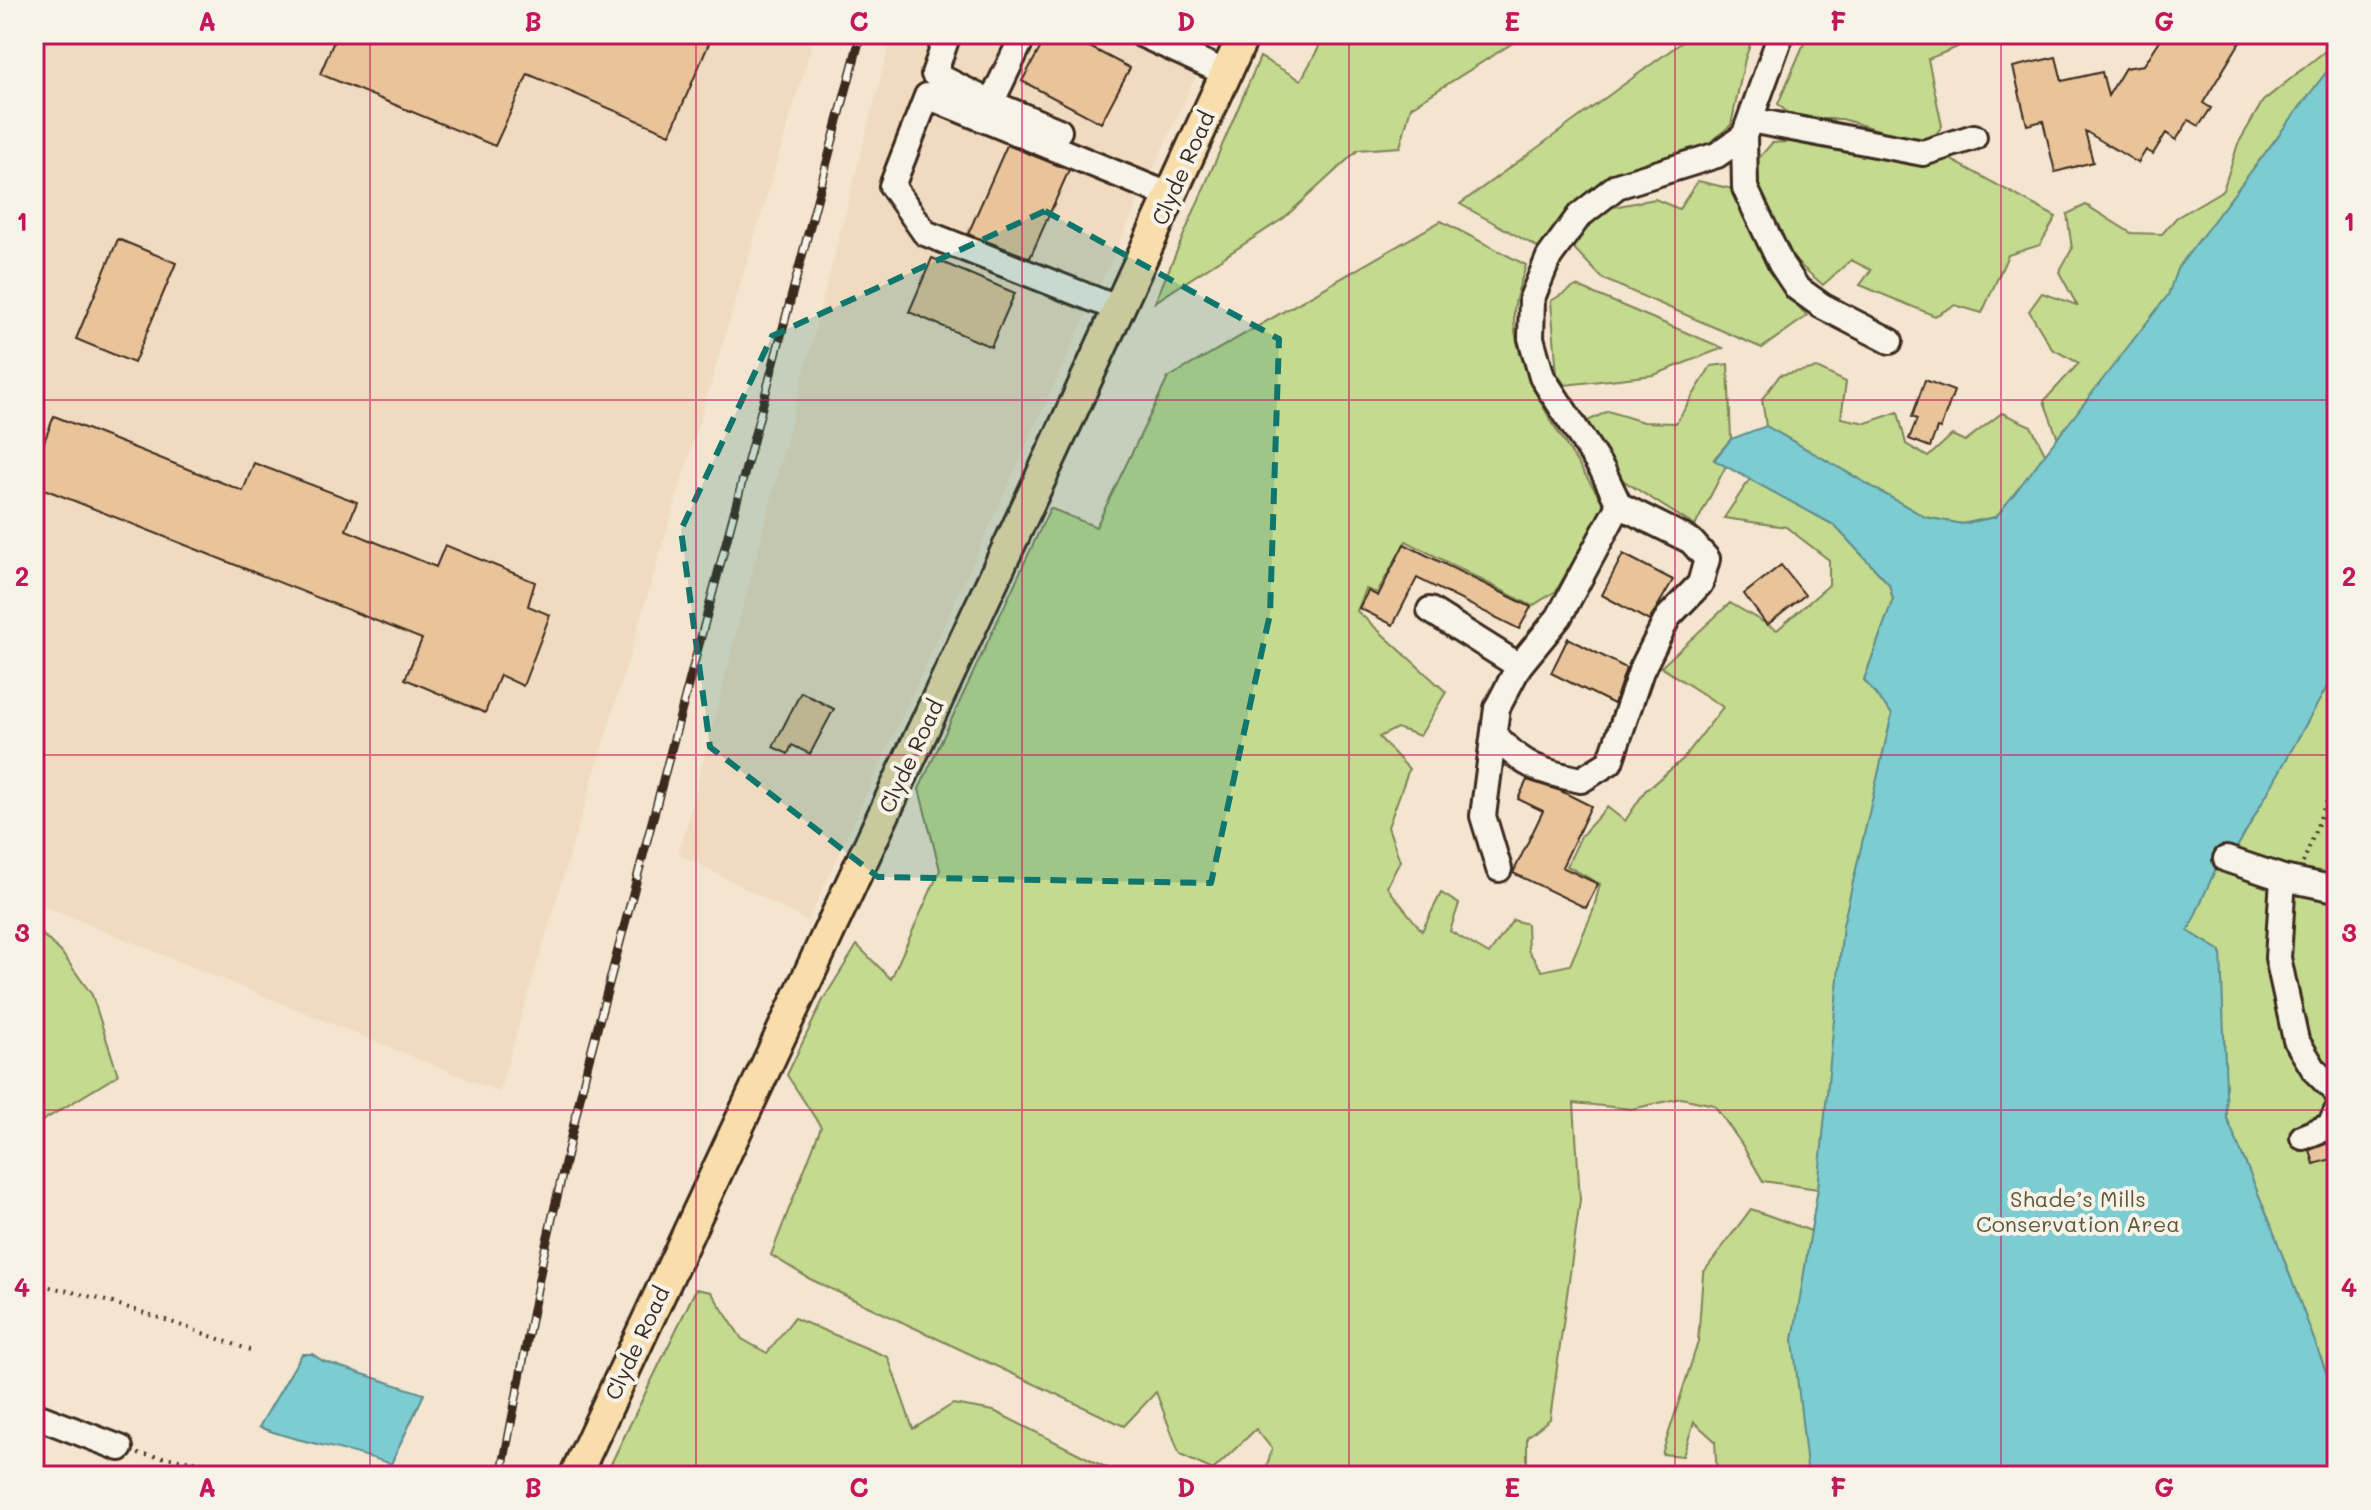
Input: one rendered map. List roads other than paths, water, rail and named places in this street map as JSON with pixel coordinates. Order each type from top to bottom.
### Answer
[{"type":"main road","name":"Clyde Road","points":[[575,1476],[1244,34]]},
{"type":"lane","points":[[948,34],[934,74],[991,103],[1086,142],[1093,162]]},
{"type":"lane","points":[[991,103],[1024,34]]},
{"type":"lane","points":[[1141,34],[1226,73]]},
{"type":"lane","points":[[1781,34],[1747,128],[1745,188],[1781,264],[1797,288],[1822,306],[1890,341]]},
{"type":"lane","points":[[1119,309],[925,233],[892,186],[927,96],[1171,196]]},
{"type":"lane","points":[[1747,128],[1923,153],[1974,137]]},
{"type":"lane","points":[[1495,735],[1510,752],[1542,772],[1581,780],[1610,762],[1641,671],[1668,617],[1700,584],[1707,559],[1691,541],[1619,505],[1603,471],[1542,377],[1531,338],[1532,298],[1549,257],[1579,216],[1617,186],[1717,155],[1747,128]]},
{"type":"lane","points":[[1499,869],[1483,816],[1497,708],[1519,666],[1559,617],[1619,505]]},
{"type":"lane","points":[[1430,610],[1519,666]]},
{"type":"lane","points":[[2226,859],[2283,878],[2331,888]]},
{"type":"lane","points":[[2283,878],[2278,958],[2296,1040],[2315,1071],[2337,1093]]},
{"type":"lane","points":[[2303,1137],[2330,1126],[2337,1111]]},
{"type":"lane","points":[[34,1415],[120,1448]]},
{"type":"water","name":"Shade’s Mills Conservation Area","points":[[2337,58],[2337,669],[2235,851],[2217,866],[2188,931],[2221,951],[2227,1118],[2270,1222],[2337,1401],[2329,1476],[1808,1476],[1793,1340],[1818,1188],[1843,925],[1892,714],[1864,680],[1893,599],[1889,584],[1834,525],[1714,460],[1731,439],[1766,426],[1925,517],[1962,524],[1996,517],[2168,295],[2177,269]]},
{"type":"water","points":[[302,1354],[312,1354],[323,1361],[424,1394],[391,1464],[259,1427]]},
{"type":"railway","points":[[501,1476],[543,1258],[588,1063],[861,34]]}]
